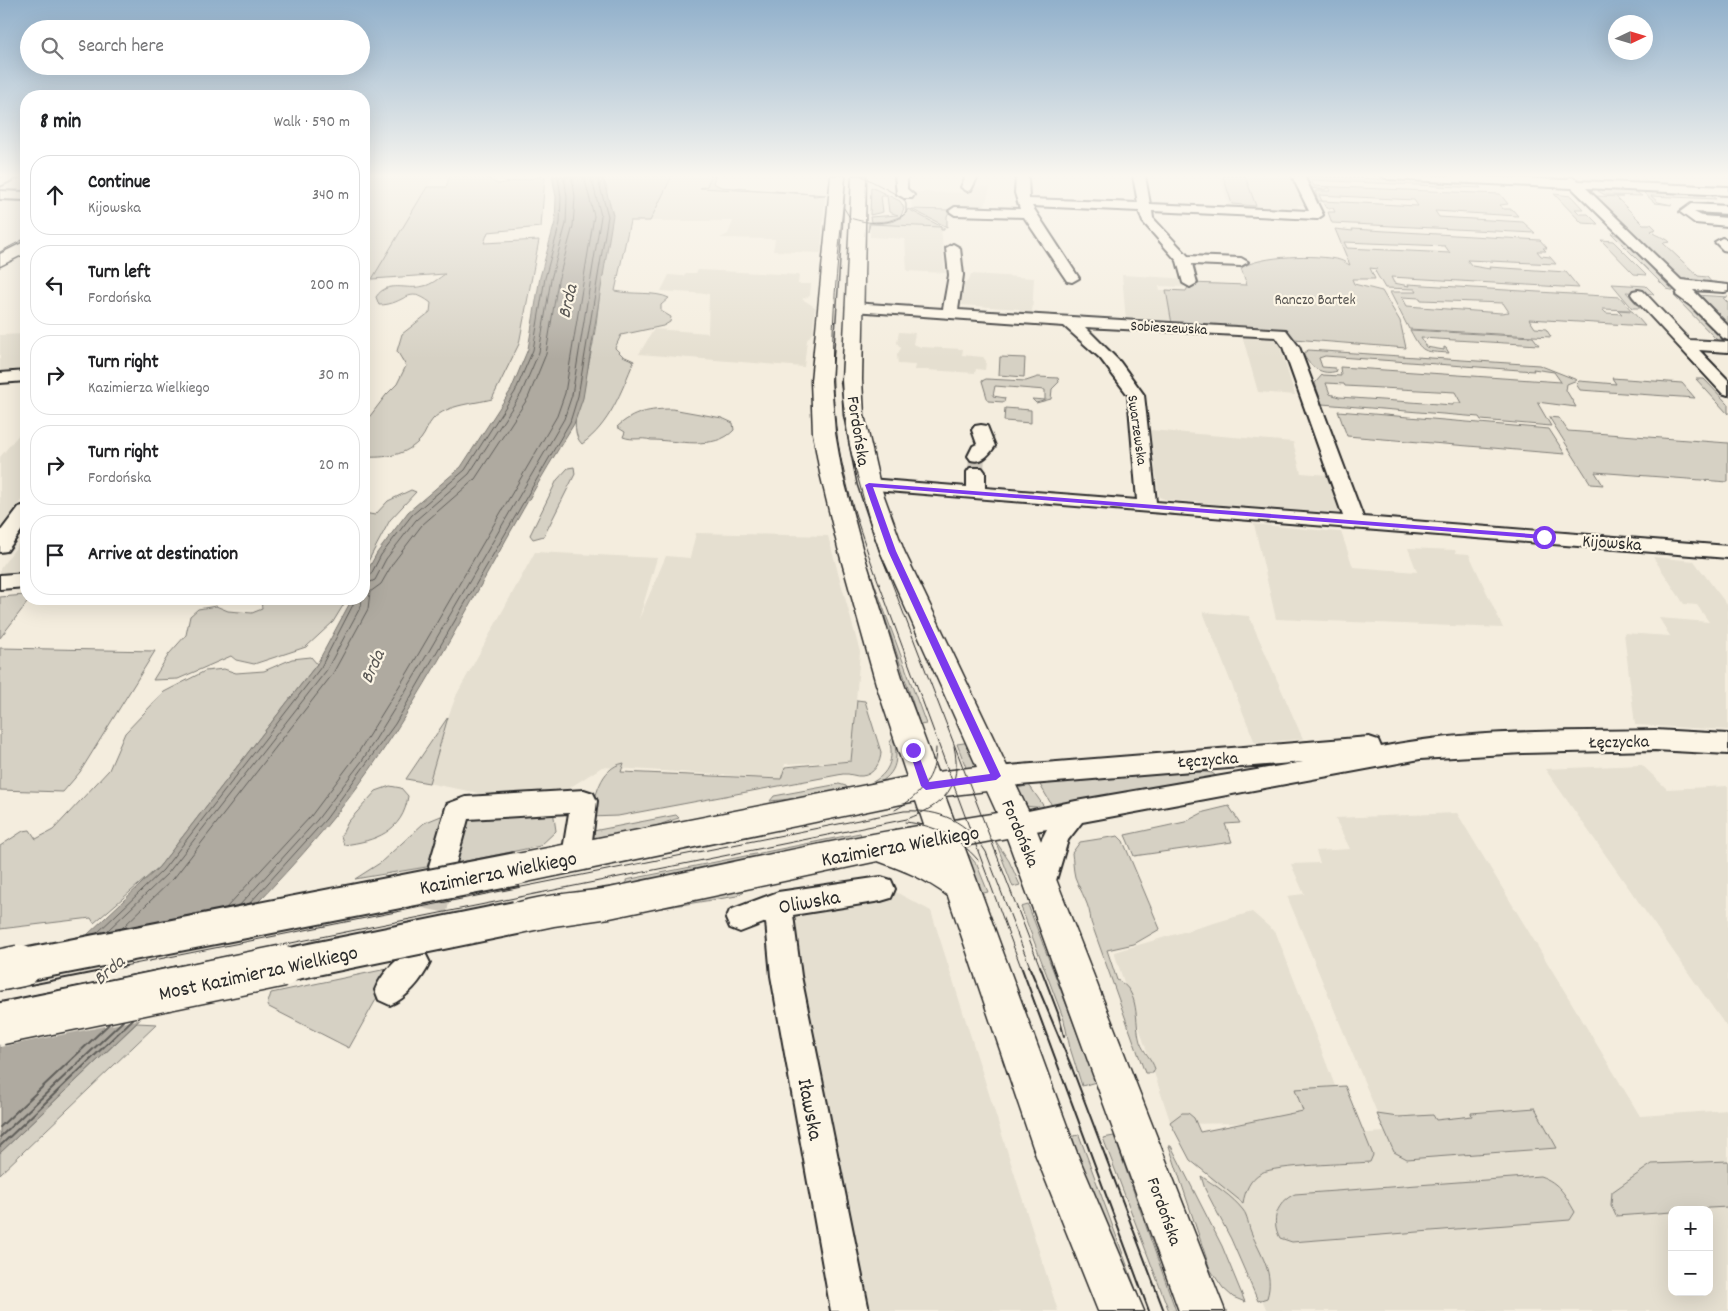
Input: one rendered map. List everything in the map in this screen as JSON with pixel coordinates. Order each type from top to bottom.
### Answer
[{"type":"main road","name":"Fordońska","points":[[833,237],[821,381],[824,432],[832,473],[858,575],[907,732],[1058,1156],[1121,1311]]},
{"type":"main road","name":"Fordońska","points":[[856,237],[852,370],[854,415],[869,485],[892,551],[1018,823],[1202,1311]]},
{"type":"main road","points":[[0,261],[20,249]]},
{"type":"main road","points":[[879,795],[898,775],[905,751],[907,732]]},
{"type":"main road","name":"Kazimierza Wielkiego","points":[[0,970],[879,795],[996,776]]},
{"type":"main road","name":"Kazimierza Wielkiego","points":[[516,918],[554,910],[610,903],[876,848],[1018,823]]},
{"type":"main road","points":[[876,848],[922,861],[962,887]]},
{"type":"main road","name":"Most Kazimierza Wielkiego","points":[[0,1024],[516,918]]},
{"type":"street","points":[[1046,237],[1072,278]]},
{"type":"street","points":[[1163,237],[1184,260],[1190,283]]},
{"type":"street","points":[[1629,237],[1677,284],[1724,288]]},
{"type":"street","points":[[950,314],[956,274],[953,248]]},
{"type":"street","points":[[1184,260],[1241,262]]},
{"type":"street","points":[[1677,284],[1677,289],[1680,293],[1696,303],[1728,335]]},
{"type":"street","points":[[1638,294],[1728,390]]},
{"type":"street","name":"Sobieszewska","points":[[853,307],[1068,322],[1281,333],[1291,347],[1355,523]]},
{"type":"street","name":"Swarzewska","points":[[1068,322],[1076,327],[1108,360],[1129,383],[1136,395],[1147,505]]},
{"type":"street","points":[[1685,344],[1728,347]]},
{"type":"street","points":[[0,378],[20,376]]},
{"type":"street","points":[[976,492],[979,450],[986,446],[981,430]]},
{"type":"street","name":"Kijowska","points":[[869,485],[1147,505],[1728,552]]},
{"type":"street","points":[[0,546],[20,519]]},
{"type":"street","points":[[0,582],[20,580]]},
{"type":"street","name":"Łęczycka","points":[[996,776],[1373,747],[1420,749],[1655,740],[1728,744]]},
{"type":"street","name":"Łęczycka","points":[[1018,823],[1304,772],[1420,749]]},
{"type":"street","points":[[443,866],[456,812],[466,808],[584,801],[576,856]]},
{"type":"street","points":[[1042,885],[1049,856],[1062,825],[1076,812]]},
{"type":"street","name":"Oliwska","points":[[740,919],[778,906],[881,889]]},
{"type":"street","name":"Iławska","points":[[778,906],[786,976],[850,1311]]},
{"type":"street","points":[[390,990],[415,963]]},
{"type":"shaded area","points":[[370,237],[398,237],[371,282]]},
{"type":"shaded area","points":[[822,237],[821,253],[773,251],[775,239],[720,238]]},
{"type":"shaded area","points":[[873,237],[942,237],[945,273],[907,271],[905,239]]},
{"type":"shaded area","points":[[698,270],[799,275],[798,284],[811,284],[810,296],[802,299],[815,307],[813,332],[807,340],[804,367],[639,354],[654,329],[708,333],[709,294],[661,291],[669,275],[683,276],[686,273],[696,273]]},
{"type":"shaded area","points":[[971,274],[1034,278],[1032,315],[1020,315],[1020,309],[961,305],[962,298],[959,295],[964,294],[964,282],[968,282]]},
{"type":"shaded area","points":[[1122,275],[1174,278],[1184,281],[1184,287],[1159,286],[1160,290],[1166,290],[1172,324],[1126,321]]},
{"type":"shaded area","points":[[899,332],[915,333],[913,344],[921,347],[963,349],[962,355],[983,357],[986,361],[985,370],[976,369],[975,373],[914,370],[915,365],[898,364],[897,355],[901,348],[897,343]]},
{"type":"shaded area","points":[[20,334],[20,369],[0,371],[0,335]]},
{"type":"shaded area","points":[[1242,335],[1277,337],[1295,395],[1258,392]]},
{"type":"shaded area","points":[[1150,430],[1293,442],[1301,473],[1329,475],[1342,514],[1167,500],[1159,497]]},
{"type":"shaded area","points":[[20,433],[20,502],[0,528],[0,457]]},
{"type":"shaded area","points":[[1254,524],[1341,532],[1353,567],[1417,572],[1408,548],[1455,550],[1456,553],[1469,554],[1503,628],[1276,619]]},
{"type":"shaded area","points":[[696,533],[828,536],[860,652],[851,761],[785,764],[781,779],[602,767],[566,790],[486,797],[474,792],[406,779],[448,717],[457,694],[535,552],[657,558],[639,619],[666,556],[690,558]]},
{"type":"shaded area","points":[[20,542],[20,574],[0,575],[0,569]]},
{"type":"shaded area","points":[[1653,557],[1694,561],[1728,606],[1728,730],[1635,725],[1624,633],[1670,636],[1659,618],[1709,622],[1697,605],[1684,604]]},
{"type":"shaded area","points":[[1203,612],[1249,616],[1303,739],[1255,743]]},
{"type":"shaded area","points":[[1642,765],[1667,789],[1728,786],[1728,1029],[1545,769]]},
{"type":"shaded area","points":[[1457,813],[1640,1116],[1728,1110],[1728,1311],[1267,1311],[1196,1144],[1385,1132],[1287,896],[1304,894],[1291,864],[1320,863],[1316,851],[1350,849],[1335,818]]},
{"type":"shaded area","points":[[892,890],[931,911],[1058,1311],[869,1311],[791,919],[797,911]]},
{"type":"shaded area","points":[[1252,912],[1276,933],[1349,1122],[1171,1124],[1114,952]]},
{"type":"green space","points":[[397,237],[486,237],[484,243],[539,240],[519,344],[492,399],[446,410],[431,421],[421,439],[415,445],[395,455],[380,457],[370,457],[370,416],[397,384],[406,366],[397,351],[402,334],[430,312],[431,303],[417,295],[411,295],[395,302],[379,305],[376,297],[386,288],[427,285],[445,274],[372,279]]},
{"type":"green space","points":[[604,237],[627,237],[615,291],[669,298],[661,305],[661,311],[671,317],[670,322],[663,326],[621,335],[615,348],[623,356],[634,361],[614,407],[600,427],[582,444],[577,437],[575,428],[577,407],[593,345]]},
{"type":"green space","name":"Ranczo Bartek","points":[[1338,237],[1492,237],[1540,240],[1547,248],[1543,248],[1546,251],[1537,251],[1541,256],[1550,257],[1556,264],[1467,260],[1472,266],[1490,269],[1489,267],[1566,272],[1579,288],[1391,277],[1394,283],[1409,286],[1408,284],[1620,297],[1631,310],[1602,309],[1606,313],[1622,314],[1618,310],[1632,311],[1645,326],[1529,319],[1535,328],[1546,329],[1551,337],[1409,329],[1390,292],[1417,292],[1415,289],[1385,288],[1375,271],[1377,269],[1370,268],[1375,279],[1352,279],[1354,284],[1382,291],[1400,321],[1406,348],[1294,339],[1284,331],[1172,324],[1166,290],[1186,291],[1190,283],[1247,285],[1241,268],[1262,260],[1304,256],[1340,260],[1350,265]],"holes":[[[1344,242],[1445,246],[1450,253],[1347,248]],[[1402,297],[1420,298],[1421,300],[1503,303],[1509,312],[1407,306]]]},
{"type":"green space","points":[[1615,237],[1622,237],[1676,291],[1667,289]]},
{"type":"green space","points":[[1636,237],[1661,237],[1670,242],[1663,243],[1698,276],[1707,277],[1713,284],[1678,278]]},
{"type":"green space","points":[[1601,240],[1613,241],[1647,275],[1634,274]]},
{"type":"green space","points":[[1612,284],[1646,286],[1654,294],[1626,292],[1640,308],[1632,308]]},
{"type":"green space","points":[[1695,295],[1728,297],[1723,298],[1728,303],[1728,327]]},
{"type":"green space","points":[[1674,296],[1681,296],[1725,342],[1721,344]]},
{"type":"green space","points":[[1410,330],[1533,337],[1539,345],[1421,338],[1426,347],[1444,350],[1444,347],[1449,353],[1433,352],[1424,350]]},
{"type":"green space","points":[[1308,350],[1539,365],[1577,380],[1567,384],[1566,390],[1576,407],[1537,402],[1551,426],[1481,420],[1479,417],[1322,404],[1315,383],[1322,375],[1341,376],[1340,367],[1561,382],[1554,372],[1533,369],[1534,371],[1325,356],[1319,358],[1322,367],[1335,368],[1337,371],[1326,372],[1317,369],[1309,363],[1303,354]],"holes":[[[1326,383],[1344,384],[1345,386],[1455,392],[1461,403],[1453,403],[1453,405],[1339,397],[1330,394]]]},
{"type":"green space","points":[[1000,357],[1025,358],[1024,377],[999,375]]},
{"type":"green space","points":[[1038,377],[1058,378],[1059,382],[1052,389],[1051,399],[1036,403],[1032,399],[1045,400],[1045,390],[995,386],[993,396],[1005,398],[1004,402],[988,401],[982,381],[986,379],[1026,381]]},
{"type":"green space","points":[[1612,378],[1682,383],[1695,398],[1580,390],[1576,384],[1579,381],[1616,384]]},
{"type":"green space","points":[[1696,379],[1704,379],[1728,404],[1728,414]]},
{"type":"green space","points":[[1005,408],[1031,410],[1031,423],[1004,421]]},
{"type":"green space","points":[[672,409],[722,418],[733,423],[734,430],[717,440],[695,443],[627,438],[623,437],[625,432],[617,427],[629,418],[642,412]]},
{"type":"green space","points":[[1338,411],[1549,429],[1565,454],[1347,436]]},
{"type":"green space","points":[[1549,417],[1559,418],[1568,431],[1728,443],[1728,482],[1595,472],[1603,485],[1591,484]]},
{"type":"green space","points":[[574,467],[575,474],[544,536],[533,539],[530,535],[557,480],[568,468]]},
{"type":"green space","points":[[411,490],[416,492],[390,520],[370,558],[370,514],[375,515],[388,501]]},
{"type":"green space","points":[[861,558],[865,558],[926,724],[920,725],[883,611]]},
{"type":"green space","points":[[20,595],[20,605],[25,605],[0,638],[0,597]]},
{"type":"green space","points":[[262,605],[343,605],[333,622],[306,647],[254,664],[236,660],[231,656],[178,679],[153,680],[169,654],[186,635],[190,616],[198,609],[216,606],[228,611],[252,613],[262,609]]},
{"type":"green space","points":[[0,648],[155,651],[80,772],[63,792],[0,790]]},
{"type":"green space","points":[[311,657],[317,664],[159,867],[94,923],[91,918],[0,929],[0,846],[23,831],[30,830],[36,839],[53,830],[109,770],[125,733],[164,692],[205,671],[224,669],[236,673],[264,671],[292,659]]},
{"type":"green space","points":[[857,700],[865,701],[881,752],[880,760],[876,767],[866,775],[843,774],[618,816],[590,817],[597,792],[604,777],[616,766],[624,763],[621,772],[781,779],[785,767],[851,761]]},
{"type":"green space","points":[[448,717],[429,783],[406,779]]},
{"type":"green space","points":[[893,738],[896,756],[893,770],[883,780],[867,788],[867,785],[880,777],[888,768],[891,756],[890,742]]},
{"type":"green space","points":[[971,742],[976,763],[974,767],[967,770],[957,744]]},
{"type":"green space","points":[[1212,773],[1219,778],[1054,809],[1039,783],[1134,775]]},
{"type":"green space","points":[[839,784],[846,786],[848,790],[841,794],[770,801],[774,796]]},
{"type":"green space","points":[[1029,785],[1045,808],[1025,806],[1015,789]]},
{"type":"green space","points":[[390,786],[401,788],[408,796],[405,808],[394,826],[377,837],[344,845],[341,836],[348,822],[376,791]]},
{"type":"green space","points":[[1229,806],[1240,823],[1225,824],[1232,842],[1134,856],[1125,835],[1185,822],[1204,812]]},
{"type":"green space","points":[[553,810],[556,831],[540,846],[452,864],[462,816]]},
{"type":"green space","points":[[676,815],[679,818],[624,837],[602,840],[592,839],[588,832]]},
{"type":"green space","points":[[441,816],[443,821],[438,865],[355,879],[380,863],[424,823]]},
{"type":"green space","points":[[860,833],[862,839],[627,889],[626,880]]},
{"type":"green space","points":[[1118,836],[1123,841],[1160,929],[1134,944],[1107,950],[1117,980],[1125,985],[1133,999],[1140,1042],[1154,1065],[1153,1073],[1145,1073],[1074,871],[1072,853],[1080,842]]},
{"type":"green space","points":[[995,840],[1009,861],[1020,885],[1013,887]]},
{"type":"green space","points":[[966,851],[977,865],[988,892],[975,895]]},
{"type":"green space","points":[[747,889],[737,896],[611,916]]},
{"type":"green space","points":[[1028,905],[1096,1082],[1082,1086],[1070,1048],[1064,1020],[1021,907]]},
{"type":"green space","points":[[406,965],[383,987],[349,1048],[267,1006],[271,993]]},
{"type":"green space","points":[[137,1023],[157,1024],[0,1174],[0,1153]]},
{"type":"green space","points":[[1345,1086],[1373,1155],[1370,1162],[1269,1170],[1261,1173],[1251,1182],[1243,1203],[1190,1160],[1170,1122],[1182,1113],[1188,1113],[1194,1118],[1200,1132],[1303,1111],[1295,1089]]},
{"type":"green space","points":[[1535,1108],[1557,1148],[1407,1159],[1394,1152],[1377,1114],[1398,1117],[1433,1115],[1436,1120],[1472,1116],[1471,1113]]},
{"type":"green space","points":[[1079,1135],[1144,1311],[1063,1138]]},
{"type":"green space","points":[[1114,1136],[1176,1311],[1169,1311],[1103,1138]]},
{"type":"green space","points":[[1169,1146],[1171,1146],[1222,1246],[1245,1302],[1233,1297],[1223,1288],[1210,1269]]},
{"type":"green space","points":[[1728,1161],[1728,1207],[1668,1206],[1668,1212],[1616,1216],[1611,1205],[1612,1192],[1652,1164]]},
{"type":"green space","points":[[1201,1176],[1229,1196],[1245,1212],[1251,1232],[1268,1272],[1269,1289],[1267,1298],[1258,1301],[1231,1239],[1205,1189]]},
{"type":"green space","points":[[1540,1176],[1552,1182],[1565,1195],[1575,1212],[1570,1220],[1292,1242],[1280,1238],[1277,1231],[1277,1212],[1289,1197],[1295,1194]]},
{"type":"water","name":"Brda","points":[[551,237],[609,237],[583,398],[574,424],[548,466],[425,684],[355,790],[286,873],[145,1015],[0,1153],[0,1006],[87,935],[159,867],[317,664],[349,605],[370,605],[370,566],[377,553],[408,512],[461,467],[511,390],[528,349],[540,277]]},
{"type":"pier","points":[[226,939],[146,1018],[0,1047],[0,1003],[32,977]]},
{"type":"tunnel","points":[[976,472],[977,456]]},
{"type":"tunnel","points":[[421,947],[434,911],[442,872]]},
{"type":"tram line","points":[[840,237],[834,309],[833,376],[834,409],[844,475],[874,570],[953,783]]},
{"type":"tram line","points":[[0,252],[20,241]]},
{"type":"tram line","points":[[840,380],[849,445],[873,534],[1040,967]]},
{"type":"tram line","points":[[953,783],[956,773],[954,746]]},
{"type":"tram line","points":[[895,810],[904,805],[925,785],[933,768],[936,748]]},
{"type":"tram line","points":[[924,812],[941,801],[953,783]]},
{"type":"tram line","points":[[953,783],[972,834]]},
{"type":"tram line","points":[[119,967],[904,811],[924,812]]},
{"type":"tram line","points":[[172,967],[907,819],[924,812]]},
{"type":"tram line","points":[[924,812],[951,819],[972,834]]},
{"type":"tram line","points":[[905,822],[936,829],[954,839],[978,860]]},
{"type":"tram line","points":[[972,834],[986,852],[1030,967]]},
{"type":"tram line","points":[[972,834],[1021,967]]},
{"type":"tram line","points":[[0,991],[126,966]]},
{"type":"tram line","points":[[0,1002],[178,966]]},
{"type":"tram line","points":[[1021,966],[1149,1311]]},
{"type":"tram line","points":[[1029,966],[1072,1068],[1164,1311]]},
{"type":"tram line","points":[[1040,966],[1058,1013],[1064,1036]]},
{"type":"route","points":[[913,750],[926,786],[996,776],[892,551],[869,485],[1544,537]]}]
